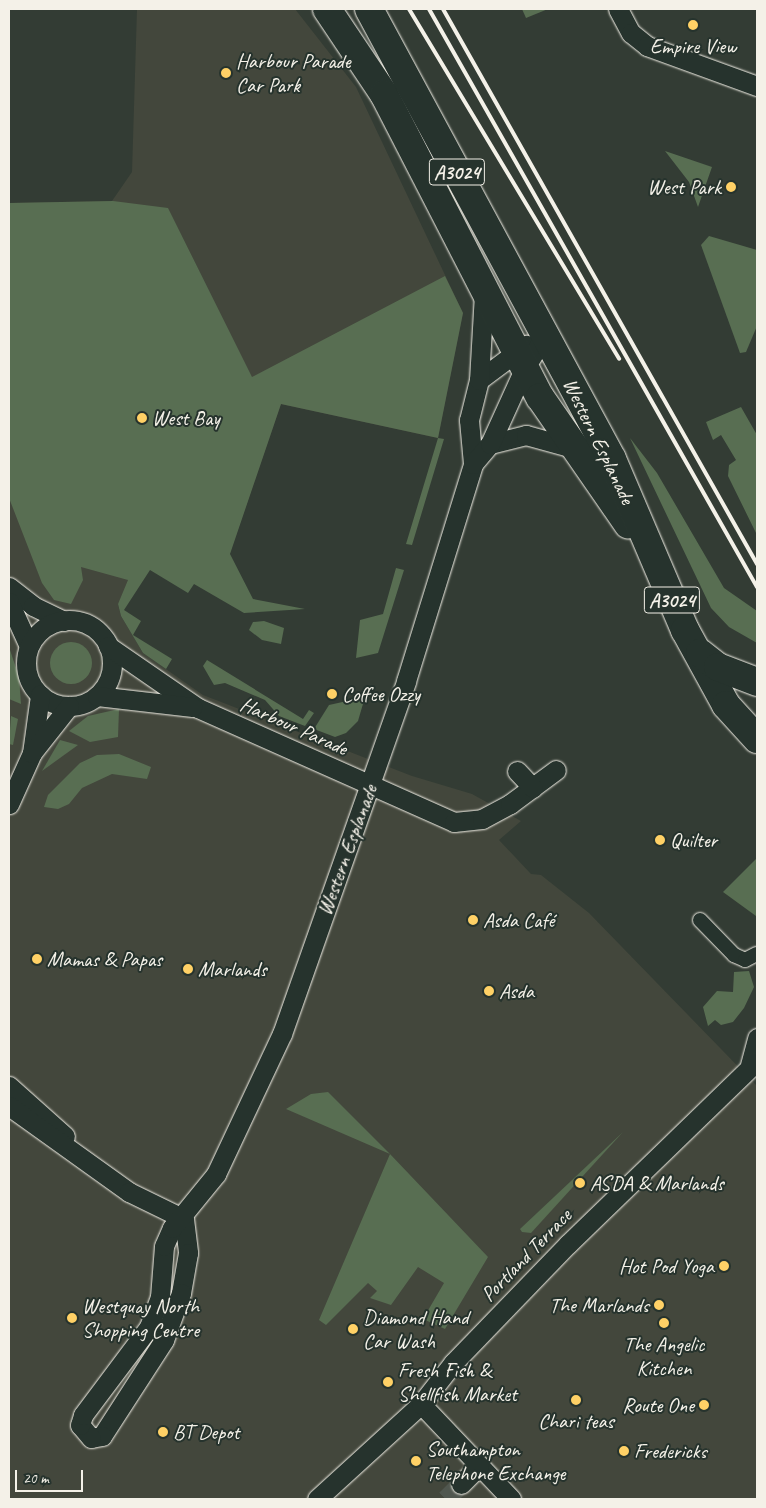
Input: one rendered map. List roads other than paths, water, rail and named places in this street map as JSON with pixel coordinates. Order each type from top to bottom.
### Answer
[{"type":"main road","name":"Western Esplanade","points":[[327,9],[384,94],[519,360],[573,448],[647,549]]},
{"type":"main road","name":"Western Esplanade","points":[[369,9],[612,459],[647,549],[697,650],[726,704],[757,739]]},
{"type":"main road","name":"Western Esplanade","points":[[697,650],[718,667],[757,682]]},
{"type":"street","points":[[618,9],[631,34],[647,46],[757,86]]},
{"type":"street","name":"Western Esplanade","points":[[473,464],[469,420],[479,380],[484,291]]},
{"type":"street","name":"Western Esplanade","points":[[479,380],[519,360],[545,336]]},
{"type":"street","name":"Western Esplanade","points":[[184,1219],[188,1253],[181,1293],[164,1340],[102,1436],[91,1438],[80,1425],[83,1415],[149,1327],[160,1297],[164,1246],[172,1228],[184,1219],[216,1174],[282,1034],[371,785],[473,464],[490,444],[519,360]]},
{"type":"street","name":"Western Esplanade","points":[[490,444],[526,435],[573,448]]},
{"type":"street","points":[[9,587],[33,606],[64,620],[94,628],[108,646],[110,673],[97,696],[69,706],[32,753],[9,804]]},
{"type":"street","points":[[9,602],[29,646],[27,672],[40,695],[32,753]]},
{"type":"street","points":[[29,646],[49,625],[64,620]]},
{"type":"street","name":"Harbour Parade","points":[[108,646],[198,708],[454,822],[468,823],[510,804],[556,770]]},
{"type":"street","points":[[40,695],[69,706]]},
{"type":"street","name":"Harbour Parade","points":[[97,696],[198,708]]},
{"type":"street","points":[[517,772],[533,788]]},
{"type":"street","points":[[700,920],[734,955],[745,960],[757,954]]},
{"type":"street","name":"Portland Terrace","points":[[317,1499],[421,1404],[453,1363],[512,1302],[753,1063],[757,1038]]},
{"type":"street","points":[[9,1086],[80,1153],[129,1192],[184,1219]]},
{"type":"street","points":[[9,1106],[80,1153]]},
{"type":"street","points":[[421,1404],[511,1499]]},
{"type":"street","points":[[461,1484],[480,1466]]},
{"type":"tunnel","points":[[446,1499],[461,1484]]},
{"type":"railway","points":[[409,9],[619,359]]},
{"type":"railway","points":[[429,9],[757,587]]},
{"type":"railway","points":[[443,9],[757,564]]},
{"type":"place","name":"Empire View","points":[[693,25]]},
{"type":"place","name":"Harbour Parade Car Park","points":[[226,73]]},
{"type":"place","name":"West Park","points":[[731,187]]},
{"type":"place","name":"West Bay","points":[[142,418]]},
{"type":"place","name":"Coffee Ozzy","points":[[332,694]]},
{"type":"place","name":"Quilter","points":[[660,840]]},
{"type":"place","name":"Asda Café","points":[[473,920]]},
{"type":"place","name":"Mamas & Papas","points":[[37,959]]},
{"type":"place","name":"Marlands","points":[[188,969]]},
{"type":"place","name":"Asda","points":[[489,991]]},
{"type":"place","name":"ASDA & Marlands","points":[[580,1183]]},
{"type":"place","name":"Hot Pod Yoga","points":[[724,1266]]},
{"type":"place","name":"The Marlands","points":[[659,1305]]},
{"type":"place","name":"Westquay North Shopping Centre","points":[[72,1318]]},
{"type":"place","name":"The Angelic Kitchen","points":[[664,1323]]},
{"type":"place","name":"Diamond Hand Car Wash","points":[[353,1329]]},
{"type":"place","name":"Fresh Fish & Shellfish Market","points":[[388,1382]]},
{"type":"place","name":"Chari teas","points":[[576,1400]]},
{"type":"place","name":"Route One","points":[[704,1405]]},
{"type":"place","name":"BT Depot","points":[[163,1432]]},
{"type":"place","name":"Fredericks","points":[[624,1451]]},
{"type":"place","name":"Southampton Telephone Exchange","points":[[416,1461]]}]
